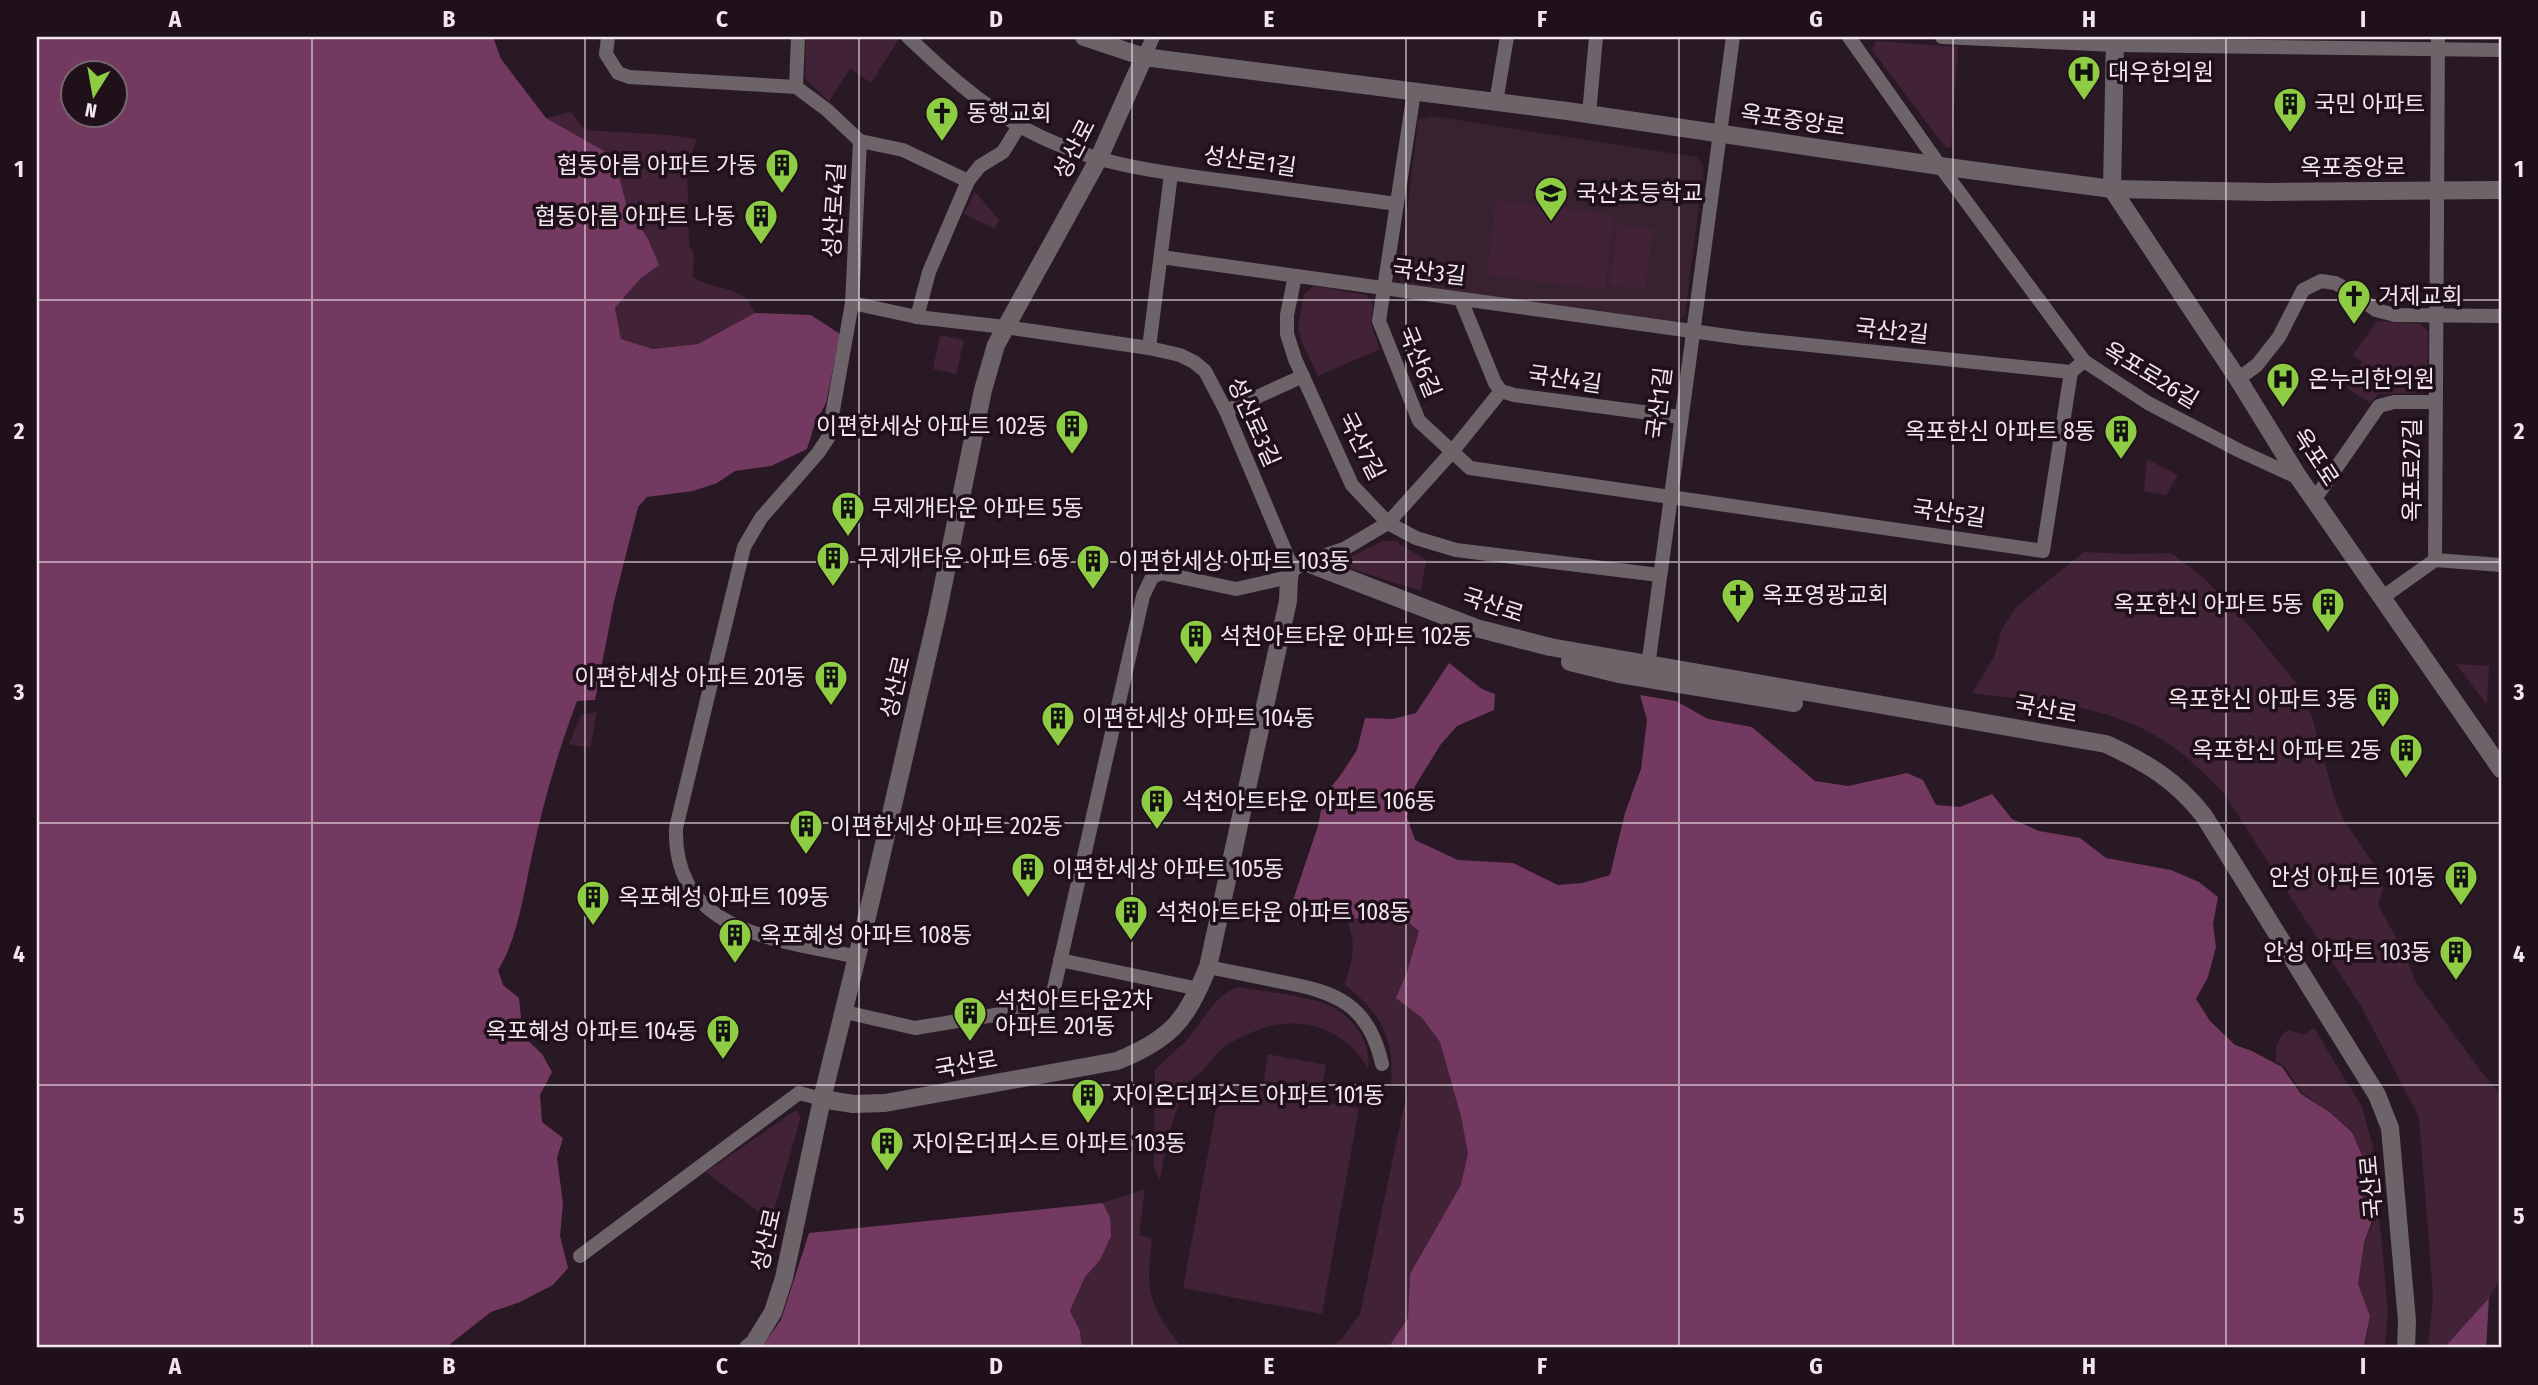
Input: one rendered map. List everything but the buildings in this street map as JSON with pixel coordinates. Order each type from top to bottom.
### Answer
[{"type":"street","points":[[608,37],[606,54],[610,63],[618,73],[629,77],[796,87],[798,37]]},
{"type":"street","name":"성산로1길","points":[[908,37],[959,84],[1019,126],[1098,160],[1171,174],[1397,204]]},
{"type":"street","name":"옥포중앙로","points":[[1084,37],[1144,57],[1589,114],[2112,189],[2268,192],[2501,190]]},
{"type":"street","points":[[1144,57],[1153,37]]},
{"type":"street","points":[[1496,102],[1507,37]]},
{"type":"street","points":[[1589,114],[1595,37]]},
{"type":"street","name":"국산1길","points":[[1647,672],[1733,37]]},
{"type":"street","name":"옥포로26길","points":[[1849,37],[2084,361],[2148,403],[2240,451],[2300,478]]},
{"type":"street","points":[[1942,37],[2438,43],[2501,50]]},
{"type":"street","points":[[2112,189],[2115,41]]},
{"type":"street","name":"옥포로27길","points":[[2435,560],[2438,43]]},
{"type":"street","name":"성산로","points":[[748,1348],[773,1312],[783,1278],[822,1099],[845,1012],[937,615],[983,390],[996,345],[1098,160],[1144,57]]},
{"type":"street","name":"성산로4길","points":[[796,87],[827,110],[860,141],[852,303],[828,438],[761,519],[744,547],[676,828],[677,857],[697,898],[711,913],[732,925],[753,933],[857,957]]},
{"type":"street","name":"국산6길","points":[[1414,92],[1379,321],[1419,421],[1470,468],[1670,496]]},
{"type":"street","points":[[917,317],[929,271],[968,181],[980,166],[1003,152],[1019,126]]},
{"type":"street","points":[[860,141],[903,150],[968,181]]},
{"type":"street","points":[[1149,348],[1171,174]]},
{"type":"street","name":"옥포로","points":[[2112,189],[2238,379],[2314,500],[2501,769]]},
{"type":"street","name":"국산3길","points":[[1161,257],[1692,331]]},
{"type":"street","name":"국산7길","points":[[1295,276],[1287,315],[1287,334],[1295,359],[1352,485],[1388,523],[1416,538],[1456,550],[1659,575]]},
{"type":"street","points":[[2238,379],[2257,365],[2279,337],[2303,290],[2321,281],[2334,283],[2376,310],[2395,315],[2501,316]]},
{"type":"street","name":"국산4길","points":[[1461,300],[1495,383],[1501,391],[1680,417]]},
{"type":"street","points":[[852,303],[917,317],[1005,327]]},
{"type":"street","name":"성산로3길","points":[[1005,327],[1149,348],[1180,355],[1205,371],[1226,411],[1296,569]]},
{"type":"street","name":"국산2길","points":[[1692,331],[2071,372]]},
{"type":"street","points":[[2071,372],[2084,361]]},
{"type":"street","name":"국산5길","points":[[1670,496],[2043,551],[2071,372]]},
{"type":"street","points":[[1226,411],[1303,376]]},
{"type":"street","points":[[845,1012],[915,1028],[1050,1006],[1143,596],[1152,577],[1161,573],[1236,589],[1344,549],[1388,523],[1451,453],[1501,391]]},
{"type":"street","points":[[2314,500],[2379,407],[2394,402],[2435,402]]},
{"type":"street","points":[[2383,597],[2435,560],[2501,565]]},
{"type":"street","name":"국산로","points":[[822,1099],[853,1104],[885,1103],[1117,1061],[1143,1050],[1179,1023],[1199,989],[1208,967],[1296,569],[1471,637],[1544,656],[2106,744],[2144,762],[2175,783],[2204,816],[2377,1095],[2390,1128],[2407,1321],[2406,1348]]},
{"type":"street","name":"국산로","points":[[1647,672],[2101,753],[2139,769],[2167,788],[2192,817],[2370,1097],[2381,1129],[2398,1312],[2396,1348]]},
{"type":"street","points":[[1060,960],[1199,989]]},
{"type":"street","points":[[1208,967],[1328,992],[1350,1004],[1365,1020],[1377,1041],[1381,1064]]},
{"type":"street","points":[[580,1256],[799,1093],[822,1099]]},
{"type":"shaded area","points":[[37,37],[493,37],[501,59],[546,118],[609,154],[627,207],[648,239],[659,265],[640,279],[615,308],[621,339],[653,349],[698,344],[755,313],[811,315],[840,334],[826,403],[815,423],[807,449],[771,466],[735,471],[717,483],[693,491],[647,497],[638,507],[614,602],[595,700],[577,701],[564,737],[538,827],[516,927],[498,970],[503,985],[519,998],[523,1036],[542,1054],[552,1072],[540,1095],[542,1122],[563,1138],[557,1158],[563,1203],[560,1236],[568,1268],[553,1285],[520,1302],[491,1312],[445,1348],[37,1348]]},
{"type":"shaded area","points":[[806,37],[899,39],[871,83],[850,69],[829,101],[805,79]]},
{"type":"shaded area","points":[[1876,41],[1958,47],[1951,148],[1945,147],[1872,50]]},
{"type":"shaded area","points":[[571,112],[585,130],[697,139],[687,165],[689,246],[694,254],[693,277],[736,292],[750,303],[755,313],[698,344],[653,349],[621,339],[615,308],[640,279],[648,239],[627,207],[620,180],[546,118]]},
{"type":"shaded area","name":"국산초등학교","points":[[1432,116],[1697,157],[1704,168],[1685,314],[1672,324],[1404,287],[1399,279],[1418,120]]},
{"type":"shaded area","points":[[975,192],[999,220],[995,229],[964,214]]},
{"type":"shaded area","points":[[1496,200],[1614,215],[1605,290],[1487,275]]},
{"type":"shaded area","points":[[1617,224],[1653,229],[1645,290],[1610,285]]},
{"type":"shaded area","points":[[1314,286],[1366,295],[1373,305],[1371,324],[1380,349],[1318,376],[1298,328],[1304,294]]},
{"type":"shaded area","points":[[2377,321],[2420,324],[2428,331],[2427,388],[2421,393],[2379,394],[2370,403],[2347,388],[2362,362],[2353,355]]},
{"type":"shaded area","points":[[940,335],[964,340],[956,374],[933,369]]},
{"type":"shaded area","points":[[2147,459],[2178,475],[2166,495],[2144,491]]},
{"type":"shaded area","points":[[1383,541],[1395,541],[1426,560],[1421,591],[1336,564]]},
{"type":"shaded area","points":[[2084,552],[2171,553],[2203,577],[2251,628],[2297,684],[2312,717],[2335,800],[2345,822],[2380,873],[2383,888],[2378,905],[2404,952],[2416,983],[2501,1095],[2501,1278],[2489,1298],[2444,1348],[2428,1348],[2433,1295],[2419,1117],[2362,1008],[2225,795],[2175,748],[2113,716],[2043,701],[1972,693],[1994,657],[2002,628],[2016,607]]},
{"type":"shaded area","points":[[1449,663],[1482,689],[1495,694],[1494,710],[1457,726],[1441,744],[1415,786],[1407,817],[1415,840],[1458,860],[1513,863],[1558,885],[1582,883],[1610,875],[1625,813],[1641,769],[1647,720],[1640,695],[1676,701],[1708,719],[1752,727],[1815,781],[1848,786],[1907,773],[1923,780],[1936,805],[1960,807],[1992,794],[2012,819],[2039,831],[2080,838],[2106,858],[2171,870],[2199,882],[2218,897],[2213,924],[2216,947],[2208,977],[2196,999],[2210,1021],[2235,1045],[2282,1067],[2301,1094],[2328,1111],[2352,1132],[2364,1160],[2359,1187],[2372,1221],[2364,1243],[2358,1284],[2370,1316],[2364,1345],[2357,1348],[1388,1348],[1408,1318],[1410,1274],[1461,1185],[1468,1153],[1461,1117],[1440,1042],[1422,1018],[1396,998],[1419,931],[1392,909],[1347,921],[1290,909],[1318,826],[1324,795],[1357,750],[1365,718],[1393,719],[1416,713]]},
{"type":"shaded area","points":[[2456,664],[2489,666],[2487,705]]},
{"type":"shaded area","points":[[597,712],[590,748],[569,744],[581,715]]},
{"type":"shaded area","points":[[1392,909],[1419,931],[1397,998],[1422,1018],[1440,1042],[1468,1153],[1462,1185],[1410,1274],[1408,1318],[1388,1348],[1331,1348],[1360,1314],[1408,1087],[1391,1083],[1390,1052],[1383,1027],[1368,1005],[1345,985],[1353,946],[1347,921]]},
{"type":"shaded area","points":[[1239,987],[1310,999],[1340,1012],[1362,1036],[1368,1068],[1343,1040],[1312,1026],[1295,1023],[1277,1025],[1260,1029],[1232,1042],[1218,1052],[1191,1082],[1181,1098],[1160,1180],[1154,1168],[1155,1070],[1184,1043],[1222,996]]},
{"type":"shaded area","points":[[2314,1028],[2362,1107],[2373,1147],[2388,1313],[2385,1348],[2359,1348],[2365,1345],[2370,1316],[2358,1284],[2364,1244],[2373,1222],[2359,1187],[2364,1160],[2352,1131],[2302,1093],[2284,1066],[2276,1062],[2277,1044],[2284,1033],[2288,1030],[2304,1035]]},
{"type":"shaded area","points":[[1268,1054],[1326,1065],[1321,1092],[1264,1081]]},
{"type":"shaded area","points":[[1221,1083],[1359,1108],[1322,1314],[1183,1288]]},
{"type":"shaded area","points":[[796,1110],[801,1116],[771,1221],[706,1172]]},
{"type":"shaded area","points":[[1145,1189],[1139,1235],[1152,1239],[1149,1272],[1152,1298],[1162,1321],[1182,1348],[1082,1348],[1080,1331],[1070,1312],[1085,1277],[1100,1260],[1110,1218],[1103,1203]]},
{"type":"shaded area","points":[[1103,1203],[1110,1218],[1111,1236],[1100,1260],[1085,1277],[1070,1311],[1080,1331],[1082,1348],[761,1348],[781,1320],[809,1233]]},
{"type":"shaded area","points":[[2489,1298],[2486,1348],[2444,1348]]},
{"type":"place","name":"대우한의원","points":[[2084,102]]},
{"type":"place","name":"국민 아파트","points":[[2290,134]]},
{"type":"place","name":"동행교회","points":[[942,143]]},
{"type":"place","name":"협동아름 아파트 가동","points":[[782,195]]},
{"type":"place","name":"국산초등학교","points":[[1551,223]]},
{"type":"place","name":"협동아름 아파트 나동","points":[[761,246]]},
{"type":"place","name":"거제교회","points":[[2354,326]]},
{"type":"place","name":"온누리한의원","points":[[2283,409]]},
{"type":"place","name":"이편한세상 아파트 102동","points":[[1072,456]]},
{"type":"place","name":"옥포한신 아파트 8동","points":[[2121,461]]},
{"type":"place","name":"무제개타운 아파트 5동","points":[[848,538]]},
{"type":"place","name":"무제개타운 아파트 6동","points":[[833,588]]},
{"type":"place","name":"이편한세상 아파트 103동","points":[[1093,591]]},
{"type":"place","name":"옥포영광교회","points":[[1738,625]]},
{"type":"place","name":"옥포한신 아파트 5동","points":[[2328,634]]},
{"type":"place","name":"석천아트타운 아파트 102동","points":[[1196,666]]},
{"type":"place","name":"이편한세상 아파트 201동","points":[[831,707]]},
{"type":"place","name":"옥포한신 아파트 3동","points":[[2383,729]]},
{"type":"place","name":"이편한세상 아파트 104동","points":[[1058,748]]},
{"type":"place","name":"옥포한신 아파트 2동","points":[[2406,780]]},
{"type":"place","name":"석천아트타운 아파트 106동","points":[[1157,831]]},
{"type":"place","name":"이편한세상 아파트 202동","points":[[806,856]]},
{"type":"place","name":"이편한세상 아파트 105동","points":[[1028,899]]},
{"type":"place","name":"안성 아파트 101동","points":[[2461,907]]},
{"type":"place","name":"옥포혜성 아파트 109동","points":[[593,927]]},
{"type":"place","name":"석천아트타운 아파트 108동","points":[[1131,942]]},
{"type":"place","name":"옥포혜성 아파트 108동","points":[[735,965]]},
{"type":"place","name":"안성 아파트 103동","points":[[2456,982]]},
{"type":"place","name":"석천아트타운2차 아파트 201동","points":[[970,1043]]},
{"type":"place","name":"옥포혜성 아파트 104동","points":[[723,1061]]},
{"type":"place","name":"자이온더퍼스트 아파트 101동","points":[[1088,1125]]},
{"type":"place","name":"자이온더퍼스트 아파트 103동","points":[[887,1173]]}]
